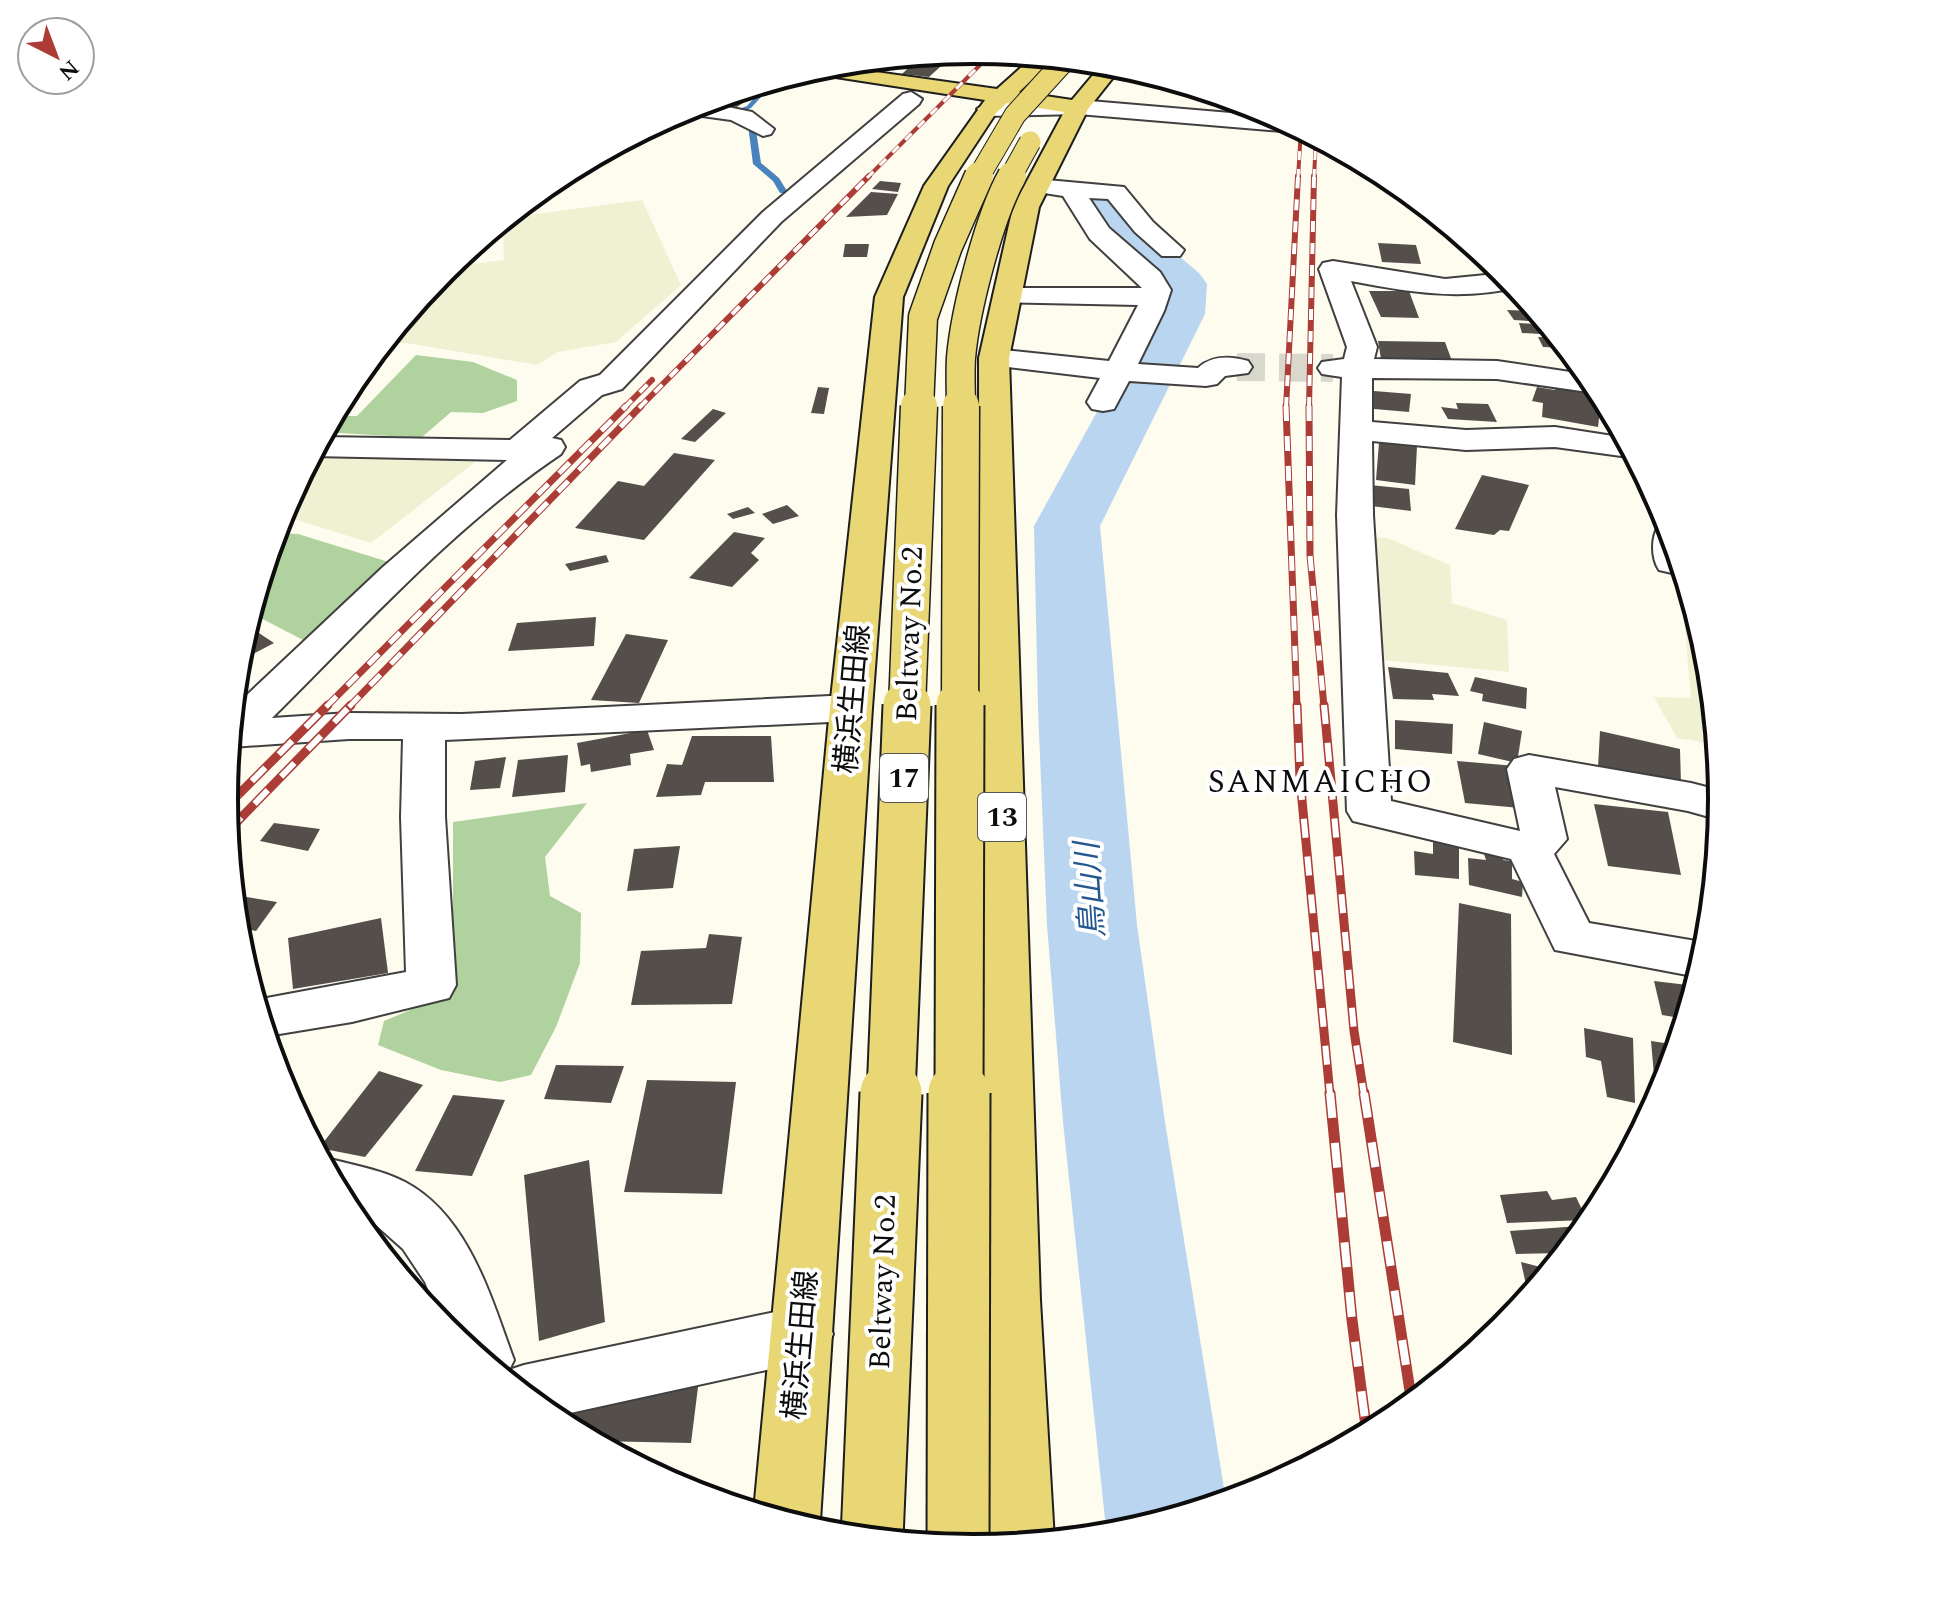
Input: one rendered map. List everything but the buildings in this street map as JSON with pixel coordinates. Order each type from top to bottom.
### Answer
[{"type":"main road","name":"横浜生田線","points":[[788,1510],[851,708],[889,297],[936,186],[995,102],[1034,67]]},
{"type":"main road","name":"Beltway No.2","points":[[872,1527],[923,317],[972,186],[1012,117],[1057,69]]},
{"type":"main road","name":"Beltway No.2","points":[[958,1533],[961,356],[978,273],[1003,192],[1043,120],[1085,73]]},
{"type":"main road","points":[[1078,107],[1103,76]]},
{"type":"main road","points":[[831,78],[995,102]]},
{"type":"main road","points":[[826,79],[911,99],[995,102]]},
{"type":"main road","name":"13","points":[[1020,1532],[1010,1284],[994,358],[1026,207],[1055,188],[1078,107]]},
{"type":"street","points":[[243,722],[494,485],[558,442],[611,382],[772,217],[911,99]]},
{"type":"street","points":[[995,102],[1078,107],[1178,106],[1249,118]]},
{"type":"street","points":[[718,110],[745,115],[763,129]]},
{"type":"street","points":[[1055,188],[1115,192],[1144,227],[1171,250]]},
{"type":"street","points":[[1055,188],[1099,233],[1150,278],[1157,290],[1122,370],[1103,402]]},
{"type":"street","points":[[1497,283],[1467,290],[1428,287],[1333,269],[1362,347],[1345,368],[1356,430],[1355,515],[1369,811],[1528,848],[1544,839],[1529,769],[1708,802]]},
{"type":"street","points":[[1007,296],[1155,297]]},
{"type":"street","points":[[994,358],[1174,377],[1206,377],[1217,367],[1237,367]]},
{"type":"street","points":[[1345,368],[1497,370],[1579,383]]},
{"type":"street","points":[[328,447],[518,450],[591,388],[611,382]]},
{"type":"street","points":[[1356,430],[1466,440],[1555,437],[1618,447]]},
{"type":"street","points":[[242,732],[851,708]]},
{"type":"street","points":[[272,1016],[352,1003],[431,985],[423,817],[424,727]]},
{"type":"street","points":[[1528,848],[1572,938],[1690,958]]},
{"type":"street","points":[[351,1188],[386,1200],[431,1237],[456,1284],[476,1339]]},
{"type":"street","points":[[538,1391],[803,1334]]},
{"type":"green space","points":[[642,200],[681,285],[616,342],[558,352],[537,365],[397,343],[470,264],[504,260],[503,234],[527,215]]},
{"type":"green space","points":[[416,355],[473,362],[517,380],[517,401],[483,413],[451,412],[421,438],[336,433],[346,416],[357,416]]},
{"type":"green space","points":[[325,454],[484,455],[371,543],[294,519]]},
{"type":"green space","points":[[288,534],[392,563],[303,640],[262,619]]},
{"type":"green space","points":[[1371,537],[1387,538],[1450,565],[1452,603],[1507,620],[1509,672],[1382,660]]},
{"type":"green space","points":[[1684,615],[1694,656],[1706,742],[1677,738],[1654,697],[1691,698]]},
{"type":"green space","points":[[587,803],[545,857],[550,896],[581,913],[580,963],[556,1027],[531,1075],[500,1082],[441,1070],[378,1045],[384,1021],[453,992],[453,822]]},
{"type":"waterway","points":[[735,114],[749,107],[759,96]]},
{"type":"waterway","points":[[743,120],[751,124],[757,164],[776,180],[783,191]]},
{"type":"waterway","name":"鳥山川","points":[[1097,197],[1125,235],[1181,284],[1178,314],[1067,526],[1092,925],[1114,1122],[1166,1509]]},
{"type":"tunnel","points":[[1237,367],[1333,368]]},
{"type":"railway","points":[[869,176],[981,64]]},
{"type":"railway","points":[[1298,178],[1300,141]]},
{"type":"railway","points":[[1314,178],[1315,149]]},
{"type":"railway","points":[[639,408],[869,176]]},
{"type":"railway","points":[[1286,407],[1298,176]]},
{"type":"railway","points":[[1309,408],[1314,176]]},
{"type":"railway","points":[[626,406],[652,380]]},
{"type":"railway","points":[[326,707],[626,406]]},
{"type":"railway","points":[[349,707],[641,406]]},
{"type":"railway","points":[[1286,407],[1297,707]]},
{"type":"railway","points":[[1309,408],[1310,555],[1324,707]]},
{"type":"railway","points":[[239,820],[351,705]]},
{"type":"railway","points":[[1297,705],[1300,779],[1330,1095]]},
{"type":"railway","points":[[1324,705],[1354,1031],[1364,1095]]},
{"type":"railway","points":[[238,795],[326,707]]},
{"type":"railway","points":[[1330,1093],[1352,1320],[1365,1421]]},
{"type":"railway","points":[[1364,1093],[1410,1390]]},
{"type":"district","name":"SANMAICHO","points":[[1321,782]]}]
